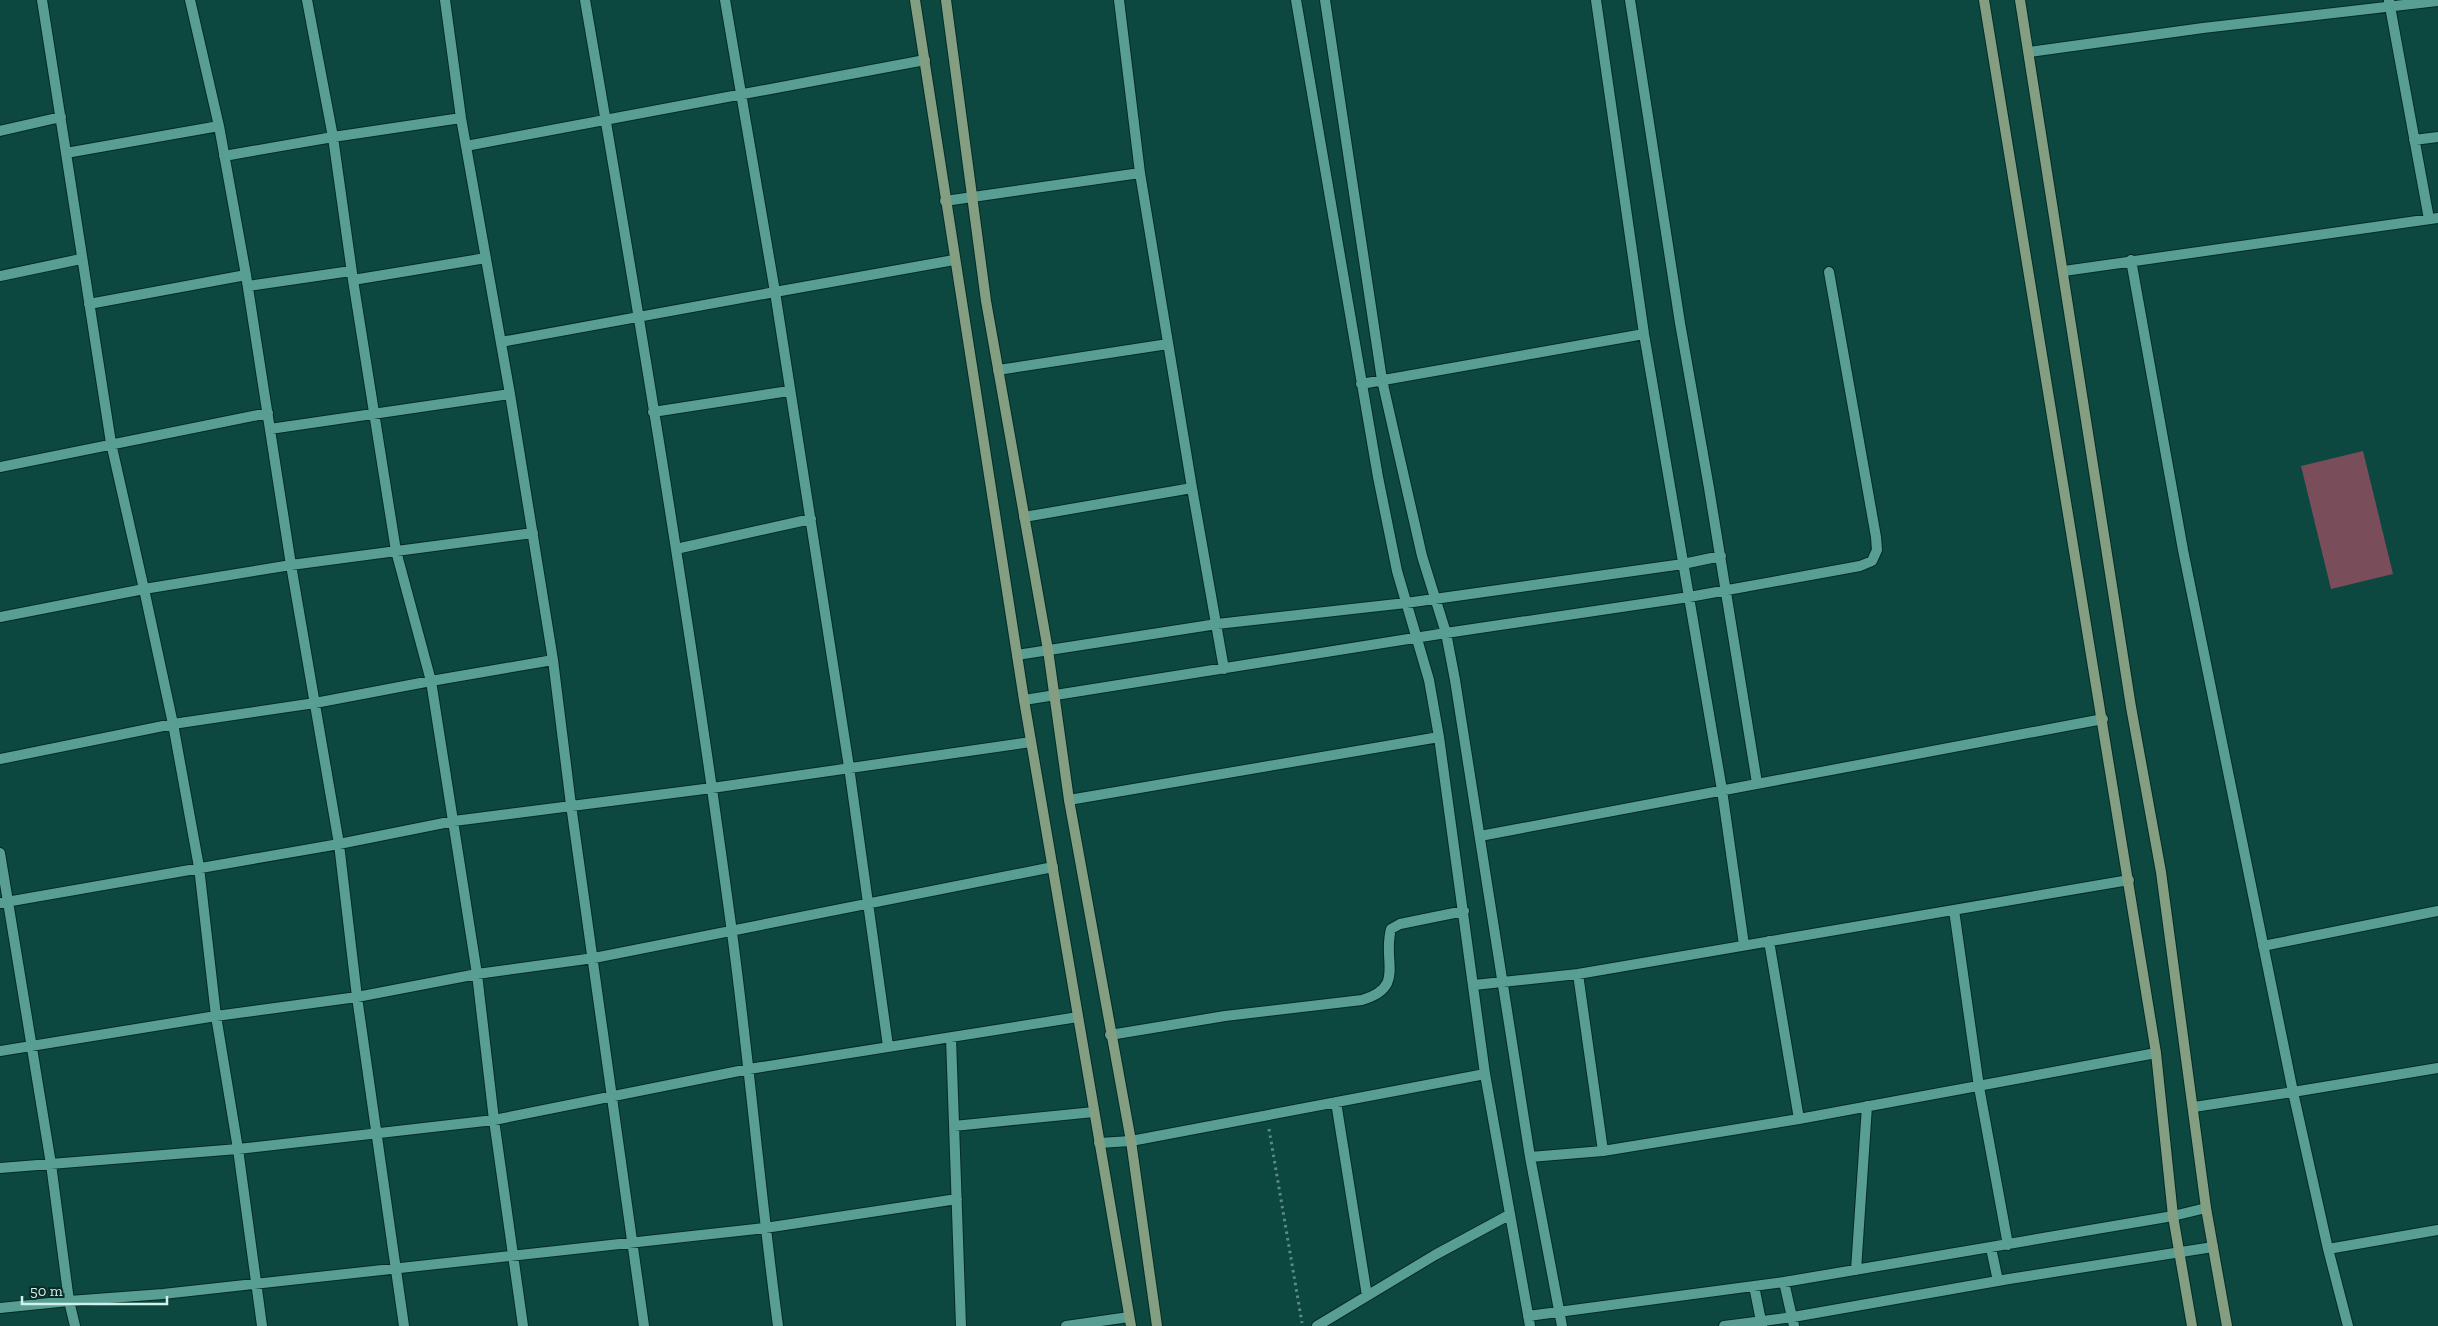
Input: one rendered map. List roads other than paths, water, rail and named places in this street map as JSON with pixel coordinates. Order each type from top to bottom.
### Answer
[{"type":"main road","points":[[915,0],[1016,655],[1130,1322]]},
{"type":"main road","points":[[946,0],[986,301],[1048,650],[1068,800],[1110,1035],[1131,1140],[1157,1326]]},
{"type":"main road","points":[[1984,0],[2103,719],[2156,1053],[2172,1216],[2192,1326]]},
{"type":"main road","points":[[2020,0],[2064,270],[2131,707],[2161,872],[2194,1107],[2206,1208],[2227,1326]]},
{"type":"street","points":[[42,0],[111,443],[173,724],[199,867],[216,1016],[238,1149],[262,1326]]},
{"type":"street","points":[[190,0],[219,126],[248,286],[291,565],[339,844],[357,997],[404,1326]]},
{"type":"street","points":[[307,0],[334,136],[352,276],[396,551],[431,681],[454,821],[477,974],[494,1120],[523,1326]]},
{"type":"street","points":[[444,0],[461,118],[510,394],[553,660],[571,805],[594,958],[644,1326]]},
{"type":"street","points":[[585,0],[676,549],[712,788],[732,929],[749,1069],[765,1228],[778,1326]]},
{"type":"street","points":[[725,0],[775,292],[789,391],[811,519],[849,767],[888,1046]]},
{"type":"street","points":[[1119,0],[1140,173],[1224,669]]},
{"type":"street","points":[[1296,0],[1361,384],[1397,571],[1429,680],[1464,911],[1485,1074],[1529,1321],[1560,1312],[1784,1282],[2008,1245],[2172,1216],[2206,1208]]},
{"type":"street","points":[[1325,0],[1382,380],[1422,556],[1446,633],[1530,1156],[1544,1239],[1562,1326]]},
{"type":"street","points":[[1596,0],[1644,334],[1722,790],[1744,945]]},
{"type":"street","points":[[1630,0],[1680,323],[1727,591],[1757,783]]},
{"type":"street","points":[[2029,52],[2390,3],[2438,1]]},
{"type":"street","points":[[2064,270],[2433,219],[2414,140],[2390,3]]},
{"type":"street","points":[[466,146],[925,60]]},
{"type":"street","points":[[0,131],[60,117]]},
{"type":"street","points":[[224,156],[334,136],[461,118]]},
{"type":"street","points":[[66,153],[219,126]]},
{"type":"street","points":[[2414,140],[2438,137]]},
{"type":"street","points":[[946,201],[1140,173]]},
{"type":"street","points":[[248,286],[352,276],[486,258]]},
{"type":"street","points":[[0,276],[81,259]]},
{"type":"street","points":[[501,342],[954,260]]},
{"type":"street","points":[[2131,260],[2183,550],[2263,946],[2328,1250],[2348,1326]]},
{"type":"street","points":[[1024,700],[1446,633],[1727,591],[1860,566],[1872,561],[1877,550],[1829,272]]},
{"type":"street","points":[[89,304],[246,275]]},
{"type":"street","points":[[1361,384],[1644,334]]},
{"type":"street","points":[[998,370],[1168,344]]},
{"type":"street","points":[[653,412],[789,391]]},
{"type":"street","points":[[270,429],[510,394]]},
{"type":"street","points":[[0,467],[111,443],[268,413]]},
{"type":"street","points":[[1024,517],[1192,488]]},
{"type":"street","points":[[676,549],[811,519]]},
{"type":"street","points":[[0,617],[291,565],[533,533]]},
{"type":"street","points":[[1016,655],[1217,624],[1436,599],[1683,564],[1721,556]]},
{"type":"street","points":[[0,759],[173,724],[315,702],[553,660]]},
{"type":"street","points":[[1480,836],[2103,719]]},
{"type":"street","points":[[1068,800],[1439,737]]},
{"type":"street","points":[[5,902],[339,844],[454,821],[712,788],[1031,742]]},
{"type":"street","points":[[0,853],[5,902],[33,1047],[52,1164],[69,1300],[75,1326]]},
{"type":"street","points":[[0,1052],[216,1016],[357,997],[477,974],[594,958],[732,929],[867,906],[1053,867]]},
{"type":"street","points":[[1474,984],[1578,974],[2128,880]]},
{"type":"street","points":[[1954,910],[1980,1087],[2008,1245]]},
{"type":"street","points":[[1110,1035],[1225,1016],[1362,1000],[1374,996],[1382,992],[1389,978],[1388,939],[1391,930],[1400,924],[1464,911]]},
{"type":"street","points":[[2263,946],[2438,911]]},
{"type":"street","points":[[1770,941],[1799,1119]]},
{"type":"street","points":[[1578,974],[1603,1151]]},
{"type":"street","points":[[0,1168],[238,1149],[494,1120],[749,1069],[1078,1017]]},
{"type":"street","points":[[950,1038],[961,1326]]},
{"type":"street","points":[[1530,1156],[1603,1151],[1799,1119],[2156,1053]]},
{"type":"street","points":[[2194,1107],[2438,1068]]},
{"type":"street","points":[[1099,1143],[1131,1140],[1485,1074]]},
{"type":"street","points":[[1336,1102],[1367,1296]]},
{"type":"street","points":[[1856,1270],[1867,1106]]},
{"type":"street","points":[[954,1126],[1094,1112]]},
{"type":"street","points":[[0,1308],[69,1300],[163,1294],[397,1270],[765,1228],[957,1198]]},
{"type":"street","points":[[1317,1326],[1435,1255],[1509,1215]]},
{"type":"street","points":[[2328,1250],[2438,1230]]},
{"type":"street","points":[[1724,1326],[1794,1322],[1998,1281],[2213,1246]]},
{"type":"street","points":[[1990,1248],[1998,1281]]},
{"type":"street","points":[[1784,1282],[1794,1322]]},
{"type":"street","points":[[1754,1286],[1761,1324]]},
{"type":"street","points":[[1066,1326],[1130,1322]]}]
